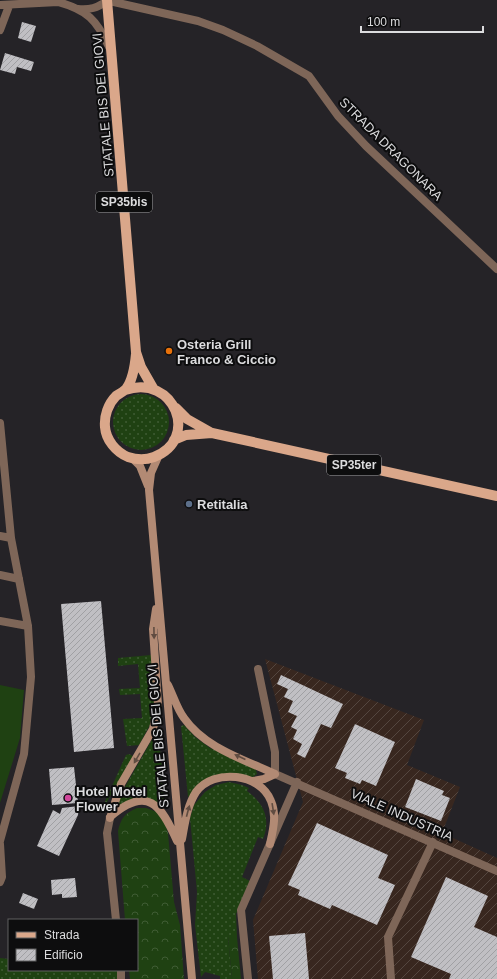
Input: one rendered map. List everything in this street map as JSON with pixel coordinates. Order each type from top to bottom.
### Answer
[{"type":"main road","name":"STATALE BIS DEI GIOVI","points":[[106,0],[136,352],[135,366],[126,390],[116,396],[109,405],[105,416],[105,427],[108,438],[114,447],[122,454],[133,459],[145,475],[149,490],[192,979]]},
{"type":"main road","name":"STATALE BIS DEI GIOVI","points":[[136,352],[141,367],[153,388],[161,392],[174,406]]},
{"type":"main road","points":[[126,390],[134,387],[153,388]]},
{"type":"main road","points":[[174,406],[178,423],[174,440]]},
{"type":"main road","name":"SP35ter","points":[[174,406],[187,419],[212,433],[497,496]]},
{"type":"main road","name":"SP35ter","points":[[174,440],[186,435],[212,433]]},
{"type":"main road","name":"STATALE BIS DEI GIOVI","points":[[149,490],[151,473],[159,455],[168,449],[174,440]]},
{"type":"main road","points":[[133,459],[142,460],[159,455]]},
{"type":"main road","points":[[110,818],[121,784],[153,729],[158,706],[153,629],[159,594]]},
{"type":"main road","points":[[166,679],[183,718],[197,734],[213,745],[275,774]]},
{"type":"main road","points":[[180,850],[191,801],[204,785],[213,779],[226,777],[253,782],[275,774]]},
{"type":"main road","points":[[253,782],[265,791],[271,801],[274,820],[270,844]]},
{"type":"main road","points":[[110,818],[124,805],[132,802],[149,802],[163,811],[180,850]]},
{"type":"street","points":[[78,9],[89,10],[99,7],[106,0]]},
{"type":"street","name":"STRADA DRAGONARA","points":[[106,0],[198,21],[223,30],[257,46],[309,76],[338,116],[366,146],[497,269]]},
{"type":"street","points":[[0,5],[9,6],[26,2],[60,1],[78,9],[94,20],[111,52]]},
{"type":"street","points":[[0,30],[9,6]]},
{"type":"street","points":[[0,423],[2,471],[11,538],[28,626],[31,676],[24,754],[0,841]]},
{"type":"street","points":[[0,536],[11,538]]},
{"type":"street","points":[[0,575],[19,579]]},
{"type":"street","points":[[0,621],[28,626]]},
{"type":"street","points":[[258,669],[275,752],[275,774]]},
{"type":"street","name":"VIALE INDUSTRIA","points":[[275,774],[297,782],[497,871]]},
{"type":"street","points":[[248,979],[242,910],[297,782]]},
{"type":"street","points":[[110,818],[107,833],[116,919]]},
{"type":"street","points":[[391,979],[388,937],[433,842]]},
{"type":"street","points":[[0,844],[2,877],[0,882]]},
{"type":"shaded area","points":[[265,659],[424,720],[407,765],[460,787],[442,833],[497,858],[497,979],[258,979],[253,920],[303,802]]},
{"type":"green space","points":[[136,394],[146,394],[161,402],[167,411],[169,422],[167,433],[161,442],[146,450],[136,450],[125,445],[118,438],[113,427],[113,417],[118,406],[125,399]]},
{"type":"green space","points":[[151,655],[156,694],[152,721],[139,745],[127,746],[123,719],[142,718],[140,694],[120,695],[119,689],[140,688],[138,664],[118,666],[118,658]]},
{"type":"green space","points":[[0,685],[24,690],[20,738],[0,803]]},
{"type":"green space","points":[[184,725],[195,737],[210,748],[255,767],[257,774],[253,777],[227,775],[188,797],[181,726]]},
{"type":"green space","points":[[158,729],[166,807],[151,799],[116,809],[121,794]]},
{"type":"green space","points":[[129,754],[133,756],[104,807],[103,806],[126,755]]},
{"type":"green space","points":[[229,782],[249,788],[247,791],[262,806],[266,818],[266,825],[263,839],[258,837],[242,877],[250,881],[236,914],[237,937],[228,937],[232,979],[220,979],[220,976],[205,972],[201,977],[195,925],[197,892],[190,818],[194,805],[205,792],[216,785]]},
{"type":"green space","points":[[137,808],[146,808],[157,812],[164,820],[168,833],[174,902],[180,925],[184,979],[130,979],[129,971],[138,971],[138,919],[125,919],[118,831],[124,816]]},
{"type":"green space","points":[[228,936],[237,937],[241,979],[232,979]]},
{"type":"green space","points":[[0,958],[8,959],[8,971],[117,971],[118,979],[0,979]]},
{"type":"building","points":[[22,22],[36,26],[31,42],[18,38]]},
{"type":"building","points":[[5,53],[34,62],[31,71],[17,67],[15,74],[0,70]]},
{"type":"building","points":[[101,601],[114,748],[74,752],[61,604]]},
{"type":"building","points":[[281,675],[343,704],[331,728],[321,724],[305,758],[297,754],[302,744],[293,739],[297,730],[291,727],[297,716],[288,712],[293,701],[284,697],[288,689],[277,684]]},
{"type":"building","points":[[355,724],[395,742],[376,786],[362,780],[360,784],[345,778],[347,773],[335,768]]},
{"type":"building","points":[[74,767],[78,803],[52,805],[49,769]]},
{"type":"building","points":[[416,779],[444,791],[442,795],[450,798],[441,821],[405,807]]},
{"type":"building","points":[[79,806],[78,815],[59,856],[37,846],[53,810],[60,814],[62,808]]},
{"type":"building","points":[[317,823],[388,855],[378,878],[395,885],[377,925],[332,905],[330,909],[298,895],[300,890],[288,885]]},
{"type":"building","points":[[446,877],[488,896],[474,927],[497,937],[497,979],[449,979],[451,974],[411,957]]},
{"type":"building","points":[[75,878],[77,897],[62,898],[62,894],[52,895],[51,880]]},
{"type":"building","points":[[23,893],[38,899],[34,909],[19,903]]},
{"type":"building","points":[[305,933],[309,979],[273,979],[269,936]]},
{"type":"place","name":"Osteria Grill Franco & Ciccio","points":[[169,351]]},
{"type":"place","name":"Retitalia","points":[[189,504]]},
{"type":"place","name":"Hotel Motel Flower","points":[[68,798]]}]
